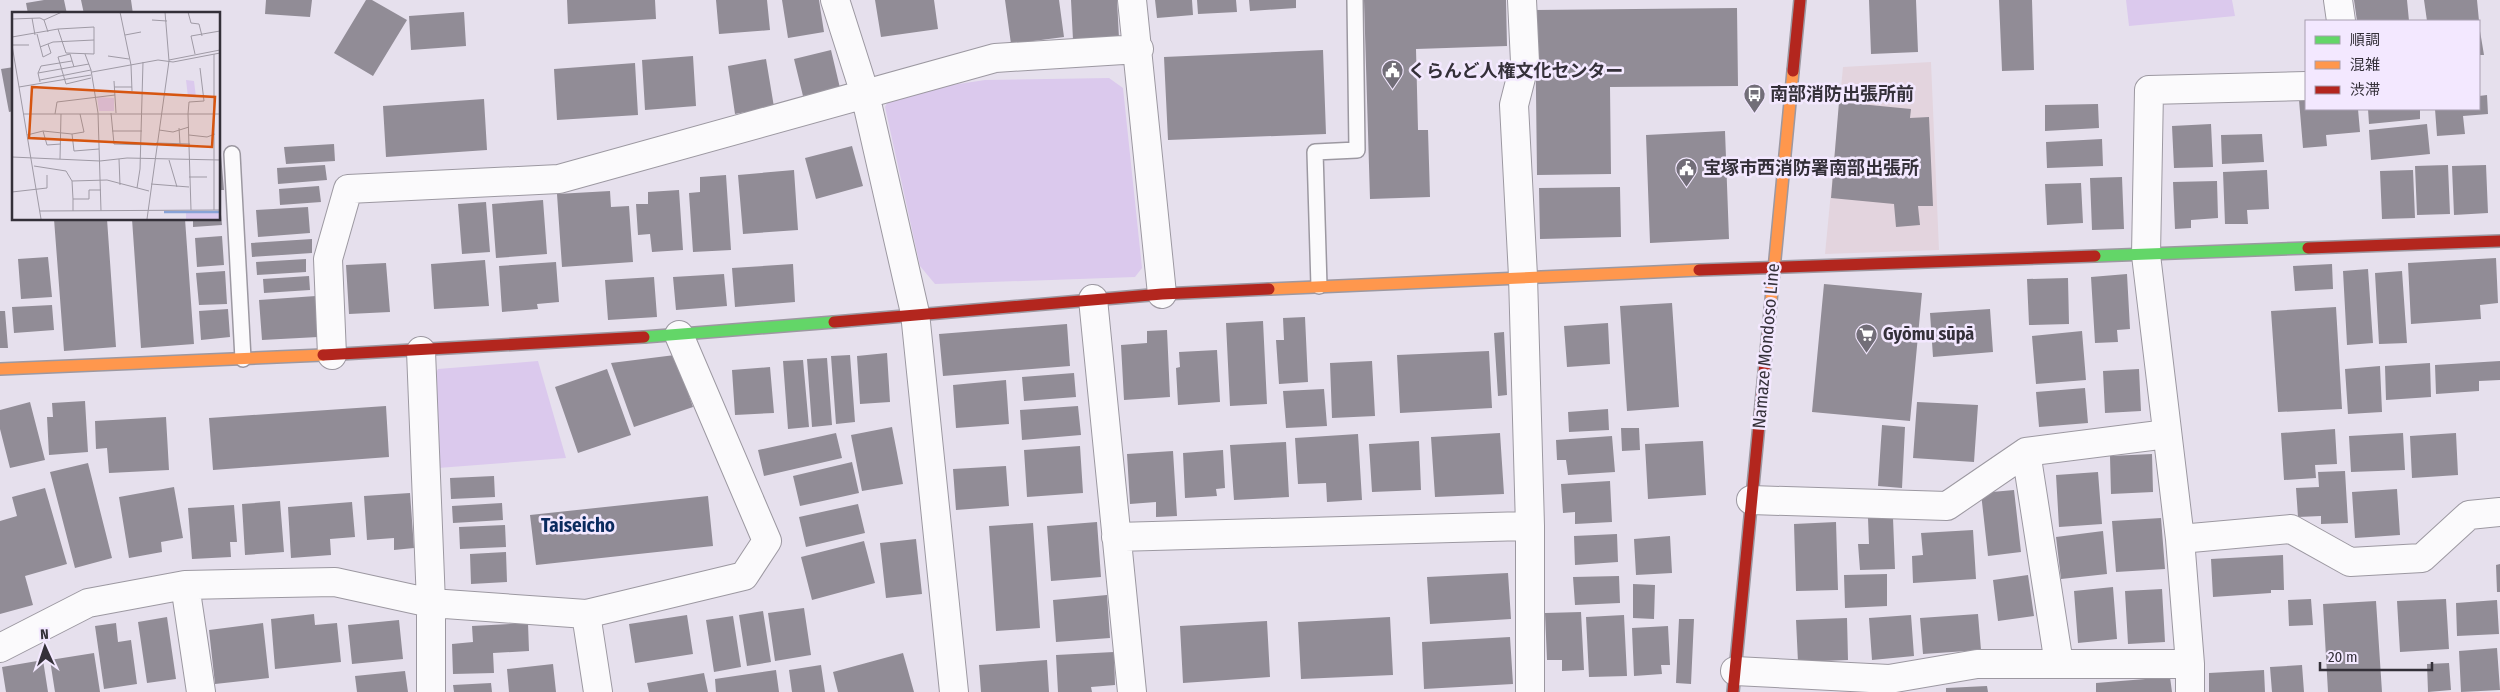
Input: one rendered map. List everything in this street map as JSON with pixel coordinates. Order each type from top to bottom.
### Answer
[{"type":"street","points":[[835,0],[865,94],[915,314],[954,692]]},
{"type":"street","points":[[1132,0],[1162,294]]},
{"type":"street","points":[[1522,0],[1525,62],[1514,105],[1523,276],[1530,526],[1530,692]]},
{"type":"street","name":"Namaze Mondoso Line","points":[[1734,681],[1800,0]]},
{"type":"street","points":[[2338,0],[2341,20]]},
{"type":"street","points":[[332,355],[328,259],[348,189],[559,179],[995,58],[1138,49]]},
{"type":"street","points":[[2190,692],[2190,664],[2180,539],[2146,255],[2150,90],[2305,86]]},
{"type":"street","points":[[0,369],[421,351],[679,335],[1162,294],[1523,276],[2500,241]]},
{"type":"street","points":[[1093,299],[1132,692]]},
{"type":"street","points":[[0,648],[88,603],[185,585],[335,582],[431,603],[586,614],[744,576],[767,541],[679,335]]},
{"type":"street","points":[[421,351],[431,603],[431,692]]},
{"type":"street","points":[[1751,500],[1947,506],[2026,452],[2167,434]]},
{"type":"street","points":[[2026,452],[2059,664]]},
{"type":"street","points":[[2180,539],[2291,529],[2350,562],[2422,558],[2469,515],[2500,512]]},
{"type":"street","points":[[1116,537],[1530,526]]},
{"type":"street","points":[[185,585],[201,692]]},
{"type":"street","points":[[586,614],[598,692]]},
{"type":"street","points":[[1734,681],[1889,680],[1977,664],[2190,664]]},
{"type":"lane","points":[[1319,286],[1315,152],[1357,150],[1354,0]]},
{"type":"lane","points":[[232,154],[243,359]]},
{"type":"shaded area","points":[[2126,0],[2232,0],[2235,16],[2129,26]]},
{"type":"shaded area","points":[[1931,62],[1939,250],[1825,254],[1843,67]]},
{"type":"shaded area","points":[[1109,78],[1123,88],[1142,268],[1135,277],[935,284],[920,266],[885,107],[892,94],[985,80]]},
{"type":"shaded area","points":[[538,361],[566,458],[438,468],[433,379],[438,369]]},
{"type":"building","points":[[44,0],[64,0],[67,12],[28,12],[26,3]]},
{"type":"building","points":[[81,0],[131,0],[133,12],[84,12]]},
{"type":"building","points":[[266,0],[312,0],[310,17],[265,14]]},
{"type":"building","points":[[366,0],[372,0],[407,20],[373,76],[334,53]]},
{"type":"building","points":[[567,0],[655,0],[656,19],[568,24]]},
{"type":"building","points":[[716,0],[767,0],[770,30],[719,34]]},
{"type":"building","points":[[782,0],[819,0],[824,32],[788,38]]},
{"type":"building","points":[[875,0],[934,0],[938,29],[881,37]]},
{"type":"building","points":[[1005,0],[1059,0],[1064,37],[1011,44]]},
{"type":"building","points":[[1071,0],[1117,0],[1119,38],[1073,40]]},
{"type":"building","points":[[1155,0],[1192,0],[1193,15],[1157,18]]},
{"type":"building","points":[[1197,0],[1236,0],[1237,12],[1198,14]]},
{"type":"building","points":[[1249,0],[1296,0],[1296,8],[1250,11]]},
{"type":"building","name":"くらんど人権文化センター","points":[[1364,0],[1506,0],[1507,46],[1416,49],[1418,130],[1428,130],[1430,197],[1370,199]]},
{"type":"building","points":[[1869,0],[1916,0],[1918,52],[1871,54]]},
{"type":"building","points":[[1999,0],[2032,0],[2034,70],[2002,71]]},
{"type":"building","points":[[2354,0],[2407,0],[2409,20],[2357,20]]},
{"type":"building","points":[[2424,0],[2477,0],[2479,20],[2427,20]]},
{"type":"building","points":[[1737,8],[1738,86],[1610,87],[1611,174],[1537,175],[1535,10]]},
{"type":"building","points":[[464,12],[466,46],[411,50],[409,16]]},
{"type":"building","points":[[2480,31],[2484,55],[2480,55]]},
{"type":"building","points":[[831,50],[840,88],[803,96],[794,59]]},
{"type":"building","points":[[1323,50],[1326,134],[1168,140],[1164,57]]},
{"type":"building","points":[[693,56],[696,106],[645,110],[642,60]]},
{"type":"building","points":[[766,59],[774,107],[735,114],[728,66]]},
{"type":"building","points":[[635,63],[638,115],[557,120],[554,69]]},
{"type":"building","points":[[12,67],[12,111],[9,112],[1,69]]},
{"type":"building","points":[[2487,95],[2488,114],[2463,116],[2465,134],[2437,136],[2435,110],[2480,110],[2480,96]]},
{"type":"building","points":[[484,99],[487,150],[386,157],[383,106]]},
{"type":"building","points":[[2299,100],[2305,100],[2305,110],[2358,110],[2360,132],[2326,135],[2327,146],[2303,148]]},
{"type":"building","points":[[1839,102],[1911,109],[1910,118],[1929,117],[1933,206],[1918,206],[1920,225],[1896,227],[1894,204],[1831,198]]},
{"type":"building","points":[[2098,104],[2099,128],[2045,131],[2045,105]]},
{"type":"building","points":[[2368,110],[2420,110],[2420,119],[2369,124]]},
{"type":"building","points":[[2211,124],[2213,167],[2174,168],[2172,126]]},
{"type":"building","points":[[2427,124],[2430,154],[2371,160],[2369,130]]},
{"type":"building","name":"宝塚市西消防署南部出張所","points":[[1725,131],[1729,239],[1650,243],[1646,135]]},
{"type":"building","points":[[2262,134],[2264,162],[2222,164],[2221,135]]},
{"type":"building","points":[[2102,139],[2103,166],[2047,168],[2046,142]]},
{"type":"building","points":[[334,144],[335,161],[286,164],[284,147]]},
{"type":"building","points":[[852,146],[863,186],[816,199],[805,158]]},
{"type":"building","points":[[220,155],[221,155],[224,190],[220,190]]},
{"type":"building","points":[[325,165],[327,180],[278,184],[277,168]]},
{"type":"building","points":[[2448,165],[2450,214],[2417,215],[2415,166]]},
{"type":"building","points":[[2486,165],[2488,213],[2454,215],[2452,166]]},
{"type":"building","points":[[794,170],[798,230],[743,234],[738,175]]},
{"type":"building","points":[[2267,170],[2269,209],[2247,210],[2248,224],[2225,224],[2223,172]]},
{"type":"building","points":[[2413,170],[2415,218],[2382,219],[2380,171]]},
{"type":"building","points":[[726,175],[731,250],[693,252],[689,193],[700,192],[700,177]]},
{"type":"building","points":[[2122,177],[2124,229],[2092,230],[2090,178]]},
{"type":"building","points":[[2217,181],[2218,218],[2191,220],[2191,228],[2175,229],[2173,182]]},
{"type":"building","points":[[2081,183],[2083,223],[2047,225],[2045,184]]},
{"type":"building","points":[[319,186],[321,202],[280,205],[279,189]]},
{"type":"building","points":[[1620,187],[1621,237],[1540,239],[1539,188]]},
{"type":"building","points":[[679,190],[683,250],[652,252],[650,234],[638,235],[636,204],[648,204],[648,192]]},
{"type":"building","points":[[610,191],[611,207],[629,206],[633,262],[562,267],[557,194]]},
{"type":"building","points":[[543,200],[547,254],[496,258],[492,204]]},
{"type":"building","points":[[486,202],[490,252],[462,254],[458,204]]},
{"type":"building","points":[[220,204],[222,225],[193,227],[193,220],[220,220]]},
{"type":"building","points":[[308,207],[310,233],[258,237],[256,210]]},
{"type":"building","points":[[54,220],[107,220],[116,347],[64,351]]},
{"type":"building","points":[[132,220],[185,220],[194,344],[141,348]]},
{"type":"building","points":[[222,236],[224,265],[197,267],[195,238]]},
{"type":"building","points":[[312,239],[312,253],[252,257],[251,243]]},
{"type":"building","points":[[48,257],[52,297],[21,299],[18,259]]},
{"type":"building","points":[[2496,258],[2498,303],[2480,305],[2481,319],[2411,324],[2408,263]]},
{"type":"building","points":[[306,259],[306,272],[257,275],[256,262]]},
{"type":"building","points":[[485,260],[489,306],[434,309],[431,264]]},
{"type":"building","points":[[556,262],[559,302],[537,304],[538,309],[502,312],[499,266]]},
{"type":"building","points":[[386,263],[390,312],[349,314],[346,265]]},
{"type":"building","points":[[793,264],[795,302],[735,307],[732,268]]},
{"type":"building","points":[[2332,264],[2333,289],[2295,291],[2293,266]]},
{"type":"building","points":[[2368,269],[2373,343],[2347,345],[2343,271]]},
{"type":"building","points":[[225,271],[227,304],[199,305],[196,273]]},
{"type":"building","points":[[2402,271],[2407,343],[2379,344],[2375,273]]},
{"type":"building","points":[[724,274],[727,306],[676,310],[673,277]]},
{"type":"building","points":[[2127,274],[2130,329],[2117,330],[2118,342],[2095,343],[2091,277]]},
{"type":"building","points":[[309,276],[310,290],[264,293],[263,279]]},
{"type":"building","points":[[654,277],[657,317],[608,320],[605,280]]},
{"type":"building","points":[[2068,278],[2069,324],[2029,325],[2027,279]]},
{"type":"building","name":"Gyōmu sūpā","points":[[1824,284],[1922,293],[1910,421],[1812,412]]},
{"type":"building","points":[[316,296],[318,337],[262,340],[259,300]]},
{"type":"building","points":[[1672,303],[1679,407],[1627,411],[1620,306]]},
{"type":"building","points":[[52,305],[54,330],[14,333],[12,307]]},
{"type":"building","points":[[2336,307],[2342,409],[2278,412],[2271,311]]},
{"type":"building","points":[[228,309],[230,337],[201,340],[199,311]]},
{"type":"building","points":[[1990,309],[1993,352],[1933,357],[1930,313]]},
{"type":"building","points":[[0,311],[5,311],[8,348],[0,348]]},
{"type":"building","points":[[1305,317],[1308,382],[1279,384],[1276,340],[1284,340],[1283,318]]},
{"type":"building","points":[[1263,321],[1267,404],[1230,406],[1226,323]]},
{"type":"building","points":[[1608,323],[1610,364],[1567,367],[1564,326]]},
{"type":"building","points":[[1067,324],[1070,366],[943,376],[939,334]]},
{"type":"building","points":[[1167,330],[1170,397],[1124,400],[1121,345],[1147,343],[1147,331]]},
{"type":"building","points":[[2082,331],[2086,380],[2036,384],[2032,336]]},
{"type":"building","points":[[1504,332],[1507,395],[1498,396],[1494,333]]},
{"type":"building","points":[[1217,350],[1220,402],[1178,405],[1176,368],[1180,367],[1179,352]]},
{"type":"building","points":[[1489,351],[1492,408],[1400,413],[1397,355]]},
{"type":"building","points":[[887,353],[890,402],[860,404],[857,356]]},
{"type":"building","points":[[675,355],[693,407],[634,427],[611,363]]},
{"type":"building","points":[[850,355],[855,422],[836,424],[831,356]]},
{"type":"building","points":[[827,358],[832,425],[812,427],[807,359]]},
{"type":"building","points":[[803,360],[809,427],[788,429],[783,361]]},
{"type":"building","points":[[1372,361],[1375,416],[1332,418],[1330,363]]},
{"type":"building","points":[[2500,361],[2500,380],[2479,381],[2479,391],[2436,394],[2435,365]]},
{"type":"building","points":[[2430,363],[2431,397],[2386,400],[2385,366]]},
{"type":"building","points":[[2380,366],[2382,412],[2348,414],[2345,369]]},
{"type":"building","points":[[770,367],[774,413],[735,415],[732,370]]},
{"type":"building","points":[[607,369],[631,435],[578,453],[555,387]]},
{"type":"building","points":[[2139,369],[2141,411],[2105,413],[2103,371]]},
{"type":"building","points":[[1074,373],[1076,397],[1024,401],[1022,377]]},
{"type":"building","points":[[1006,380],[1009,424],[956,428],[953,385]]},
{"type":"building","points":[[2085,388],[2088,423],[2039,427],[2036,392]]},
{"type":"building","points":[[1324,389],[1327,426],[1286,428],[1283,391]]},
{"type":"building","points":[[85,401],[88,452],[49,455],[47,417],[53,417],[52,403]]},
{"type":"building","points":[[30,402],[45,460],[10,468],[0,429],[0,410]]},
{"type":"building","points":[[1917,402],[1978,405],[1974,462],[1913,458]]},
{"type":"building","points":[[386,406],[389,457],[213,470],[209,418]]},
{"type":"building","points":[[1078,406],[1081,435],[1022,440],[1020,410]]},
{"type":"building","points":[[1608,409],[1609,430],[1569,432],[1568,412]]},
{"type":"building","points":[[166,417],[169,470],[109,473],[107,448],[96,449],[95,421]]},
{"type":"building","points":[[1882,425],[1905,427],[1902,488],[1878,486]]},
{"type":"building","points":[[892,427],[903,484],[862,491],[851,435]]},
{"type":"building","points":[[1621,428],[1639,428],[1640,450],[1622,451]]},
{"type":"building","points":[[2335,429],[2337,464],[2315,465],[2316,478],[2284,480],[2281,433]]},
{"type":"building","points":[[836,433],[842,458],[764,476],[758,450]]},
{"type":"building","points":[[1500,433],[1504,494],[1435,497],[1431,437]]},
{"type":"building","points":[[2403,433],[2405,470],[2351,472],[2349,436]]},
{"type":"building","points":[[2456,433],[2458,475],[2412,478],[2410,436]]},
{"type":"building","points":[[1358,434],[1362,500],[1327,502],[1326,483],[1298,484],[1295,438]]},
{"type":"building","points":[[1612,436],[1615,472],[1568,475],[1566,460],[1557,460],[1556,440]]},
{"type":"building","points":[[1419,441],[1421,490],[1372,492],[1369,444]]},
{"type":"building","points":[[1703,441],[1706,495],[1648,499],[1645,444]]},
{"type":"building","points":[[1286,442],[1289,497],[1234,500],[1230,445]]},
{"type":"building","points":[[1080,446],[1083,493],[1027,497],[1024,450]]},
{"type":"building","points":[[1223,450],[1225,488],[1216,489],[1217,496],[1185,498],[1183,453]]},
{"type":"building","points":[[1173,451],[1177,516],[1156,517],[1156,502],[1130,504],[1127,454]]},
{"type":"building","points":[[2152,454],[2153,492],[2111,494],[2110,456]]},
{"type":"building","points":[[852,462],[859,493],[800,506],[793,476]]},
{"type":"building","points":[[88,463],[112,558],[75,568],[50,472]]},
{"type":"building","points":[[1006,466],[1009,506],[956,510],[953,469]]},
{"type":"building","points":[[2345,471],[2348,523],[2321,524],[2321,516],[2298,517],[2296,488],[2319,487],[2318,472]]},
{"type":"building","points":[[2098,472],[2102,524],[2059,527],[2056,475]]},
{"type":"building","points":[[494,476],[495,497],[451,499],[450,478]]},
{"type":"building","points":[[1610,481],[1612,522],[1575,524],[1575,512],[1563,513],[1561,484]]},
{"type":"building","points":[[174,487],[183,538],[161,542],[162,552],[129,558],[119,497]]},
{"type":"building","points":[[45,488],[67,564],[25,576],[33,605],[0,614],[0,521],[17,516],[12,497]]},
{"type":"building","points":[[2397,489],[2400,535],[2355,538],[2352,492]]},
{"type":"building","points":[[2014,490],[2021,552],[1988,556],[1981,493]]},
{"type":"building","points":[[410,493],[414,548],[394,550],[394,538],[367,540],[364,496]]},
{"type":"building","points":[[708,496],[713,546],[536,565],[530,515]]},
{"type":"building","points":[[280,501],[284,552],[245,555],[242,504]]},
{"type":"building","points":[[352,502],[355,537],[330,539],[331,555],[291,558],[288,507]]},
{"type":"building","points":[[502,503],[503,520],[453,523],[452,506]]},
{"type":"building","points":[[858,504],[865,533],[806,547],[799,517]]},
{"type":"building","points":[[234,505],[237,542],[230,542],[231,557],[192,559],[188,508]]},
{"type":"building","points":[[1868,518],[1893,518],[1895,569],[1860,570],[1858,544],[1869,544]]},
{"type":"building","points":[[2161,518],[2165,569],[2116,572],[2112,521]]},
{"type":"building","points":[[1097,522],[1101,577],[1051,581],[1047,526]]},
{"type":"building","points":[[1836,522],[1838,590],[1796,591],[1794,524]]},
{"type":"building","points":[[1033,523],[1040,628],[996,631],[989,526]]},
{"type":"building","points":[[505,525],[506,547],[460,549],[459,527]]},
{"type":"building","points":[[1973,530],[1976,579],[1913,583],[1912,556],[1923,555],[1921,533]]},
{"type":"building","points":[[2103,531],[2107,574],[2061,579],[2056,537]]},
{"type":"building","points":[[1617,534],[1618,562],[1575,565],[1574,536]]},
{"type":"building","points":[[1670,536],[1672,573],[1636,575],[1634,539]]},
{"type":"building","points":[[916,539],[922,594],[886,598],[880,543]]},
{"type":"building","points":[[864,541],[875,583],[812,600],[801,557]]},
{"type":"building","points":[[506,552],[507,582],[471,584],[470,554]]},
{"type":"building","points":[[2283,555],[2284,590],[2271,590],[2271,593],[2213,597],[2211,559]]},
{"type":"building","points":[[2500,564],[2500,592],[2497,592],[2496,565]]},
{"type":"building","points":[[1508,573],[1511,619],[1430,624],[1427,577]]},
{"type":"building","points":[[1887,574],[1887,606],[1845,608],[1844,575]]},
{"type":"building","points":[[2028,575],[2034,616],[1998,621],[1993,580]]},
{"type":"building","points":[[1619,576],[1620,603],[1575,605],[1573,577]]},
{"type":"building","points":[[1633,584],[1655,585],[1654,619],[1633,618]]},
{"type":"building","points":[[2113,587],[2117,639],[2078,643],[2074,591]]},
{"type":"building","points":[[2162,589],[2165,642],[2128,644],[2125,591]]},
{"type":"building","points":[[1107,595],[1110,638],[1056,642],[1053,600]]},
{"type":"building","points":[[2311,599],[2313,625],[2289,626],[2288,600]]},
{"type":"building","points":[[2446,599],[2449,649],[2400,652],[2397,601]]},
{"type":"building","points":[[2497,600],[2499,634],[2457,636],[2456,603]]},
{"type":"building","points":[[2376,601],[2382,692],[2328,692],[2323,604]]},
{"type":"building","points":[[804,608],[811,655],[775,661],[768,613]]},
{"type":"building","points":[[763,611],[771,662],[747,666],[739,615]]},
{"type":"building","points":[[1581,612],[1584,670],[1562,671],[1562,660],[1547,660],[1545,613]]},
{"type":"building","points":[[314,614],[315,625],[337,623],[341,662],[275,669],[271,619]]},
{"type":"building","points":[[1978,614],[1981,650],[1923,654],[1920,618]]},
{"type":"building","points":[[687,615],[693,654],[635,663],[629,624]]},
{"type":"building","points":[[1624,615],[1627,676],[1589,677],[1586,617]]},
{"type":"building","points":[[1911,615],[1914,656],[1872,660],[1869,618]]},
{"type":"building","points":[[733,616],[741,667],[714,672],[706,620]]},
{"type":"building","points":[[167,617],[176,679],[147,683],[138,622]]},
{"type":"building","points":[[1390,617],[1393,675],[1301,679],[1298,622]]},
{"type":"building","points":[[1847,618],[1848,660],[1798,662],[1796,620]]},
{"type":"building","points":[[1679,619],[1694,619],[1691,684],[1676,683]]},
{"type":"building","points":[[399,620],[403,659],[352,664],[348,625]]},
{"type":"building","points":[[1267,621],[1270,677],[1183,683],[1180,626]]},
{"type":"building","points":[[116,623],[118,642],[131,640],[137,684],[104,689],[95,626]]},
{"type":"building","points":[[263,623],[269,678],[215,684],[209,630]]},
{"type":"building","points":[[528,623],[529,651],[493,653],[494,673],[453,674],[452,644],[473,642],[472,626]]},
{"type":"building","points":[[1668,626],[1670,665],[1661,665],[1662,674],[1634,676],[1632,628]]},
{"type":"building","points":[[1510,637],[1513,684],[1424,689],[1422,642]]},
{"type":"building","points":[[2497,648],[2500,690],[2461,692],[2459,651]]},
{"type":"building","points":[[1114,652],[1115,685],[1091,687],[1092,692],[1058,692],[1056,655]]},
{"type":"building","points":[[94,653],[100,692],[55,692],[50,660]]},
{"type":"building","points":[[903,653],[914,692],[838,692],[833,672]]},
{"type":"building","points":[[43,660],[48,692],[6,692],[2,667]]},
{"type":"building","points":[[1047,660],[1049,692],[981,692],[979,665]]},
{"type":"building","points":[[2449,663],[2451,690],[2428,692],[2427,664]]},
{"type":"building","points":[[553,664],[556,692],[509,692],[507,669]]},
{"type":"building","points":[[821,665],[825,692],[792,692],[789,670]]},
{"type":"building","points":[[2302,665],[2304,692],[2272,692],[2270,667]]},
{"type":"building","points":[[776,670],[779,692],[716,692],[715,679]]},
{"type":"building","points":[[2264,670],[2265,692],[2209,692],[2209,673]]},
{"type":"building","points":[[405,671],[408,692],[357,692],[355,676]]},
{"type":"building","points":[[704,673],[708,692],[649,692],[647,683]]},
{"type":"building","points":[[2170,677],[2172,692],[2096,692],[2096,683]]},
{"type":"building","points":[[491,683],[492,692],[454,692],[453,685]]},
{"type":"building","points":[[1987,686],[1988,692],[1946,692],[1946,688]]},
{"type":"traffic: fast","points":[[2095,256],[2308,248]]},
{"type":"traffic: fast","points":[[644,337],[834,322]]},
{"type":"traffic: slow","points":[[1768,332],[1793,71]]},
{"type":"traffic: slow","points":[[1269,289],[1699,270]]},
{"type":"traffic: slow","points":[[0,369],[323,355]]},
{"type":"traffic: jam","points":[[1793,71],[1800,0]]},
{"type":"traffic: jam","points":[[2308,248],[2500,241]]},
{"type":"traffic: jam","points":[[1699,270],[2095,256]]},
{"type":"traffic: jam","points":[[834,322],[1162,294],[1269,289]]},
{"type":"traffic: jam","points":[[1733,692],[1768,332]]},
{"type":"traffic: jam","points":[[323,355],[644,337]]},
{"type":"place","name":"くらんど人権文化センター","points":[[1392,90]]},
{"type":"place","name":"南部消防出張所前","points":[[1754,113]]},
{"type":"place","name":"宝塚市西消防署南部出張所","points":[[1687,187]]},
{"type":"place","name":"Gyōmu sūpā","points":[[1867,353]]},
{"type":"district","name":"Taiseicho","points":[[578,525]]}]
